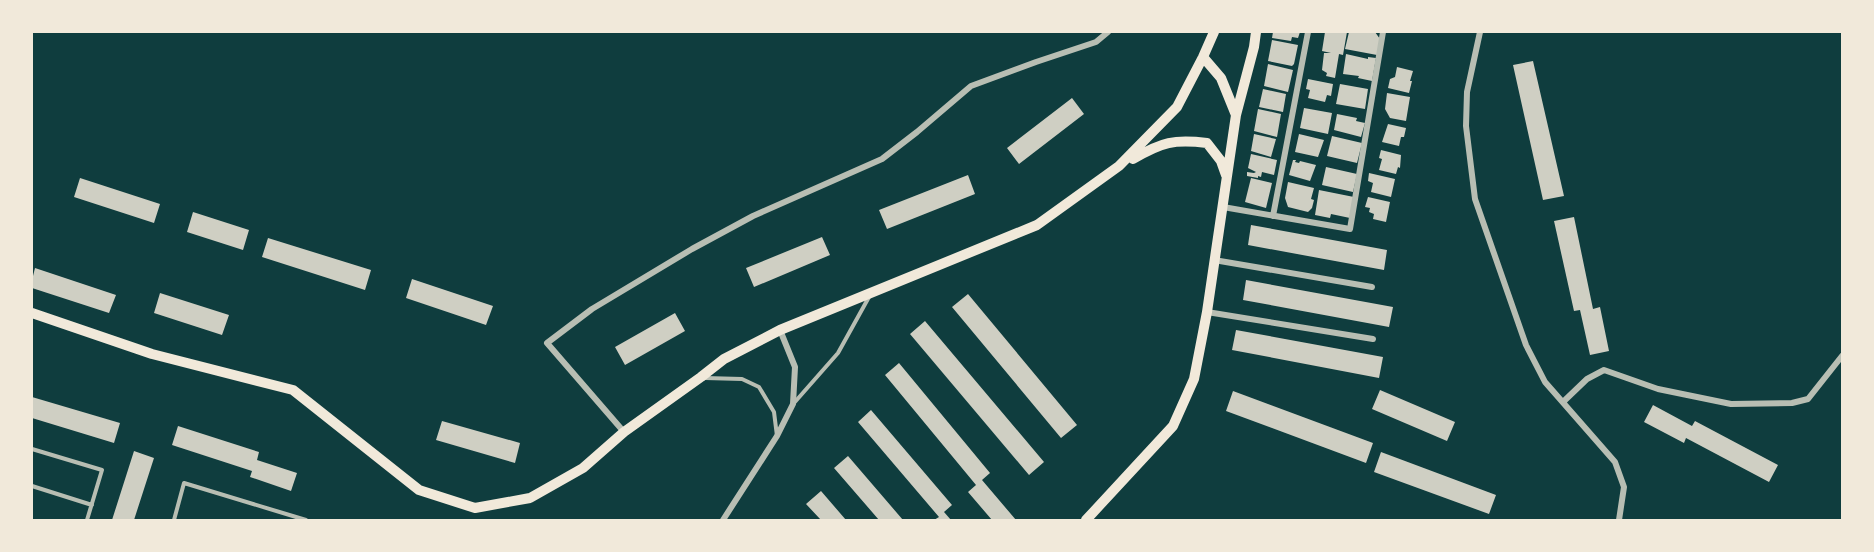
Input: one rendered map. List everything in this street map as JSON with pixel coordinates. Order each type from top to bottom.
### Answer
[{"type":"main road","points":[[1119,166],[1177,107],[1214,32]]},
{"type":"main road","points":[[1086,520],[1173,426],[1194,379],[1207,312],[1236,116],[1256,32]]},
{"type":"main road","points":[[1203,57],[1221,78],[1236,116]]},
{"type":"main road","points":[[32,313],[152,354],[293,390],[419,490],[475,508],[530,498],[583,468],[624,432],[724,359],[780,330],[1037,225],[1119,166],[1154,146],[1183,140],[1207,143],[1221,161],[1227,178]]},
{"type":"street","points":[[624,432],[547,343],[592,309],[712,238],[753,216],[882,159],[971,86],[1096,42],[1108,32]]},
{"type":"street","points":[[1273,216],[1308,32]]},
{"type":"street","points":[[1223,207],[1350,229],[1383,32]]},
{"type":"street","points":[[1480,32],[1467,92],[1466,126],[1475,199],[1526,345],[1545,382],[1615,462],[1624,487],[1620,520]]},
{"type":"street","points":[[1214,260],[1372,287]]},
{"type":"street","points":[[1207,312],[1373,339]]},
{"type":"street","points":[[723,520],[777,436],[793,404],[795,367],[780,330]]},
{"type":"street","points":[[1563,402],[1587,379],[1604,370],[1658,389],[1731,404],[1792,402],[1808,399],[1842,356]]},
{"type":"lane","points":[[793,404],[838,352],[871,292]]},
{"type":"lane","points":[[701,377],[742,379],[759,387],[774,412],[777,436]]},
{"type":"lane","points":[[32,449],[102,470],[87,520]]},
{"type":"lane","points":[[174,520],[183,483],[306,520]]},
{"type":"lane","points":[[32,486],[92,505]]},
{"type":"building","points":[[1273,32],[1300,32],[1298,38],[1292,37],[1291,41],[1272,38]]},
{"type":"building","points":[[1325,32],[1347,32],[1343,55],[1339,54],[1335,78],[1326,76],[1327,73],[1322,70],[1324,53],[1331,53],[1322,51]]},
{"type":"building","points":[[1349,32],[1375,32],[1380,39],[1377,55],[1345,49]]},
{"type":"building","points":[[1272,40],[1298,45],[1292,66],[1268,61]]},
{"type":"building","points":[[1346,54],[1368,59],[1368,57],[1376,58],[1372,81],[1358,78],[1359,76],[1343,74]]},
{"type":"building","points":[[1533,61],[1564,196],[1543,200],[1513,65]]},
{"type":"building","points":[[1268,64],[1293,70],[1288,92],[1264,86]]},
{"type":"building","points":[[1397,67],[1413,71],[1409,93],[1388,88],[1390,79],[1395,77]]},
{"type":"building","points":[[1308,79],[1333,84],[1331,96],[1327,95],[1325,102],[1308,98],[1310,90],[1306,89]]},
{"type":"building","points":[[1340,84],[1368,89],[1365,109],[1336,104]]},
{"type":"building","points":[[1263,89],[1286,94],[1283,112],[1259,107]]},
{"type":"building","points":[[1387,93],[1410,97],[1406,121],[1390,118],[1385,109]]},
{"type":"building","points":[[1072,98],[1084,114],[1019,164],[1007,148]]},
{"type":"building","points":[[1304,108],[1332,113],[1328,134],[1300,128]]},
{"type":"building","points":[[1258,109],[1281,114],[1277,137],[1254,131]]},
{"type":"building","points":[[1337,114],[1357,118],[1356,121],[1365,123],[1361,137],[1334,130]]},
{"type":"building","points":[[1388,124],[1406,128],[1399,146],[1382,142]]},
{"type":"building","points":[[1254,134],[1276,139],[1271,157],[1251,151]]},
{"type":"building","points":[[1299,134],[1324,140],[1318,157],[1295,152]]},
{"type":"building","points":[[1332,136],[1362,143],[1357,163],[1327,156]]},
{"type":"building","points":[[1381,150],[1401,155],[1400,168],[1398,167],[1396,174],[1379,170],[1382,159],[1379,158]]},
{"type":"building","points":[[1251,154],[1277,160],[1274,175],[1262,172],[1261,177],[1258,176],[1258,178],[1247,176],[1247,172],[1256,172],[1248,168]]},
{"type":"building","points":[[1293,160],[1316,165],[1310,181],[1289,175]]},
{"type":"building","points":[[1326,167],[1357,174],[1353,192],[1322,185]]},
{"type":"building","points":[[1369,173],[1395,179],[1391,197],[1371,192],[1373,183],[1368,181]]},
{"type":"building","points":[[968,175],[975,194],[887,229],[879,210]]},
{"type":"building","points":[[80,178],[160,204],[154,223],[74,197]]},
{"type":"building","points":[[1251,178],[1272,183],[1266,208],[1245,202]]},
{"type":"building","points":[[1288,182],[1314,188],[1311,199],[1314,200],[1312,208],[1308,212],[1288,207],[1285,198]]},
{"type":"building","points":[[1319,190],[1354,197],[1350,218],[1331,214],[1330,218],[1315,215]]},
{"type":"building","points":[[1368,197],[1390,202],[1386,222],[1373,219],[1374,214],[1369,212],[1370,208],[1365,207]]},
{"type":"building","points":[[193,212],[249,230],[243,250],[187,232]]},
{"type":"building","points":[[1574,217],[1593,309],[1600,307],[1609,351],[1590,355],[1580,310],[1574,311],[1554,221]]},
{"type":"building","points":[[1251,225],[1387,250],[1384,270],[1248,245]]},
{"type":"building","points":[[822,237],[830,255],[754,287],[746,268]]},
{"type":"building","points":[[268,238],[371,270],[365,290],[262,257]]},
{"type":"building","points":[[35,268],[116,295],[109,313],[32,288]]},
{"type":"building","points":[[412,279],[493,306],[486,325],[406,298]]},
{"type":"building","points":[[1246,280],[1393,307],[1389,327],[1243,300]]},
{"type":"building","points":[[160,293],[229,315],[222,335],[154,313]]},
{"type":"building","points":[[968,294],[1077,425],[1061,438],[952,307]]},
{"type":"building","points":[[675,313],[685,331],[625,365],[615,347]]},
{"type":"building","points":[[925,321],[1044,462],[1029,475],[910,334]]},
{"type":"building","points":[[1236,330],[1383,357],[1379,378],[1232,350]]},
{"type":"building","points":[[899,363],[990,473],[982,480],[1016,520],[992,520],[968,492],[976,485],[885,375]]},
{"type":"building","points":[[1380,390],[1455,422],[1447,441],[1372,409]]},
{"type":"building","points":[[1233,391],[1373,443],[1366,463],[1226,411]]},
{"type":"building","points":[[32,397],[120,423],[114,443],[32,418]]},
{"type":"building","points":[[1653,405],[1692,426],[1695,421],[1778,465],[1769,482],[1686,438],[1684,443],[1644,422]]},
{"type":"building","points":[[871,410],[952,505],[944,512],[951,520],[934,520],[939,517],[858,422]]},
{"type":"building","points":[[442,421],[520,443],[515,463],[436,440]]},
{"type":"building","points":[[178,426],[259,452],[257,460],[297,473],[291,491],[250,477],[252,471],[172,445]]},
{"type":"building","points":[[134,451],[154,458],[134,520],[112,520]]},
{"type":"building","points":[[1381,452],[1496,495],[1489,514],[1374,472]]},
{"type":"building","points":[[848,456],[903,520],[879,520],[834,468]]},
{"type":"building","points":[[821,491],[846,520],[821,520],[806,504]]}]
